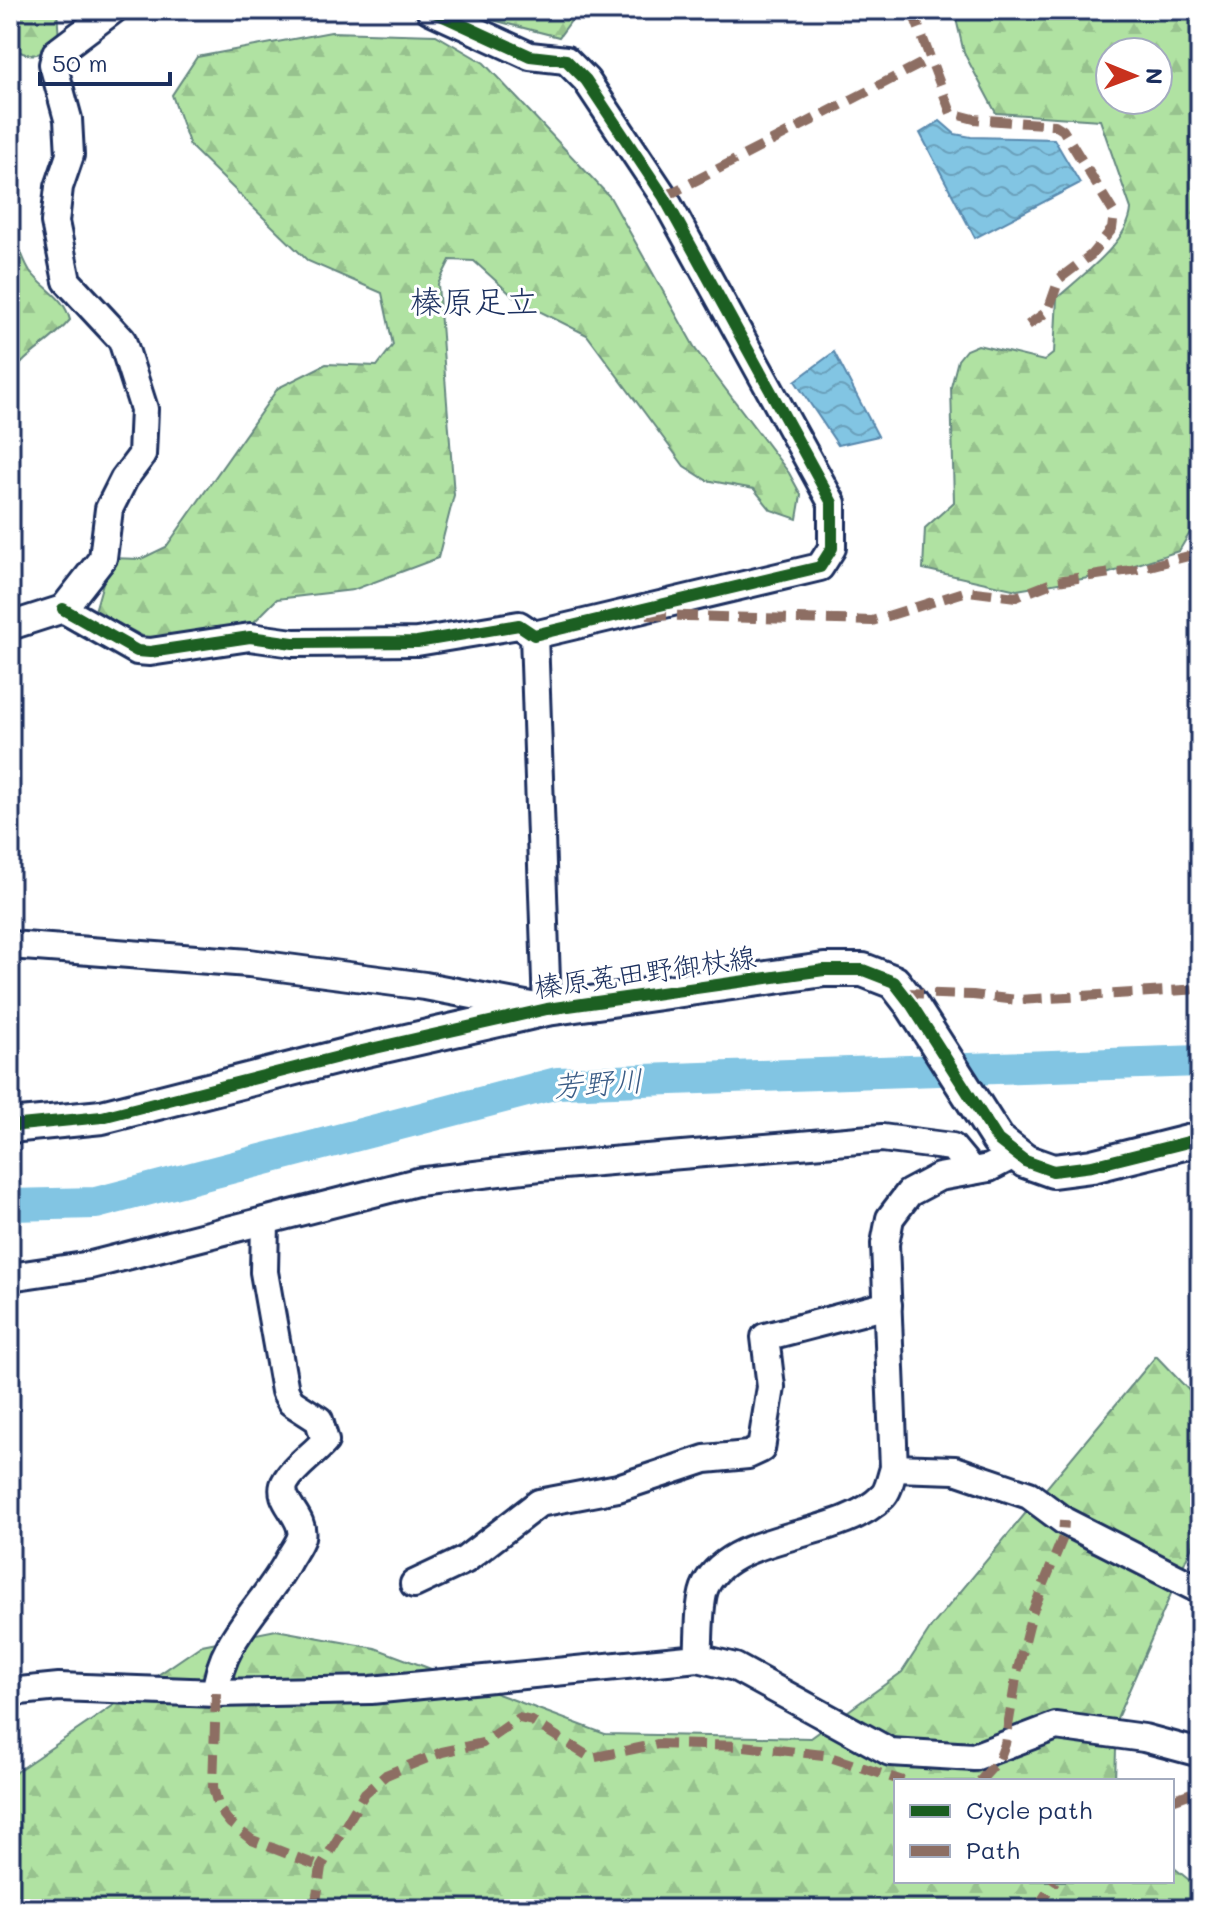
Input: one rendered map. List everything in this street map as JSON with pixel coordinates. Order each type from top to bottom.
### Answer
[{"type":"main road","name":"榛原菟田野御杖線","points":[[10,1126],[102,1117],[362,1051],[547,1009],[824,970],[863,970],[894,982],[1007,1147]]},
{"type":"main road","points":[[1007,1147],[1025,1161],[1053,1171],[1092,1166],[1200,1139]]},
{"type":"street","points":[[10,626],[63,609],[103,558],[109,509],[124,479],[142,455],[144,409],[122,340],[67,281],[55,222],[59,187],[70,155],[68,119],[53,64],[56,53],[113,10]]},
{"type":"street","points":[[63,609],[137,651],[150,652],[250,637],[293,643],[417,642],[519,625],[534,635],[820,567],[832,548],[832,503],[664,197],[586,80],[566,60],[530,56],[430,10]]},
{"type":"street","points":[[10,945],[249,963],[425,986],[547,1009],[534,635]]},
{"type":"street","points":[[10,1277],[91,1265],[417,1182],[540,1167],[882,1138],[952,1147],[972,1171]]},
{"type":"street","points":[[698,1658],[704,1588],[719,1567],[742,1554],[856,1515],[885,1495],[894,1468],[885,1244],[890,1218],[909,1193],[939,1177],[989,1168],[1007,1147]]},
{"type":"street","points":[[216,1693],[216,1679],[242,1622],[283,1571],[302,1536],[299,1519],[287,1501],[283,1488],[287,1479],[325,1441],[319,1420],[291,1402],[285,1391],[264,1272],[265,1221]]},
{"type":"street","points":[[414,1584],[465,1560],[539,1503],[618,1488],[705,1459],[748,1455],[761,1449],[771,1387],[765,1337],[888,1305]]},
{"type":"street","points":[[894,1468],[955,1470],[1029,1495],[1064,1521],[1200,1590]]},
{"type":"street","points":[[10,1692],[59,1687],[216,1693],[371,1690],[698,1658],[735,1667],[890,1752],[974,1757],[1056,1726],[1144,1738],[1200,1753]]},
{"type":"green space","points":[[10,10],[57,10],[59,40],[42,53],[22,53],[10,44]]},
{"type":"green space","points":[[476,10],[579,10],[559,37],[485,18]]},
{"type":"green space","points":[[954,10],[1200,10],[1200,516],[1179,551],[1100,576],[1017,590],[923,569],[925,528],[954,502],[951,387],[958,360],[966,350],[978,345],[1044,361],[1054,353],[1057,298],[1113,246],[1122,234],[1131,209],[1100,120],[996,113],[964,53]]},
{"type":"green space","points":[[331,32],[436,35],[484,63],[610,197],[696,350],[789,473],[801,495],[797,519],[771,510],[754,489],[706,480],[684,466],[587,335],[517,300],[474,261],[450,260],[438,284],[454,495],[438,558],[353,590],[277,599],[246,630],[152,641],[95,611],[110,558],[141,559],[166,547],[278,388],[326,364],[377,366],[393,345],[382,293],[308,261],[190,146],[172,95],[197,57]]},
{"type":"green space","points":[[10,232],[30,271],[63,305],[70,320],[10,377]]},
{"type":"green space","points":[[1156,1356],[1200,1402],[1200,1527],[1117,1718],[1115,1779],[894,1779],[894,1883],[1174,1883],[1174,1868],[1200,1889],[1200,1909],[10,1909],[10,1776],[202,1645],[276,1630],[375,1648],[605,1734],[811,1738],[902,1672],[932,1626]]},
{"type":"water","points":[[940,121],[955,134],[971,137],[1054,139],[1080,183],[975,238],[920,133]]},
{"type":"water","points":[[834,352],[878,436],[838,445],[795,381]]},
{"type":"waterway","name":"芳野川","points":[[10,1205],[96,1203],[557,1083],[1200,1061]]},
{"type":"marked path","points":[[912,10],[951,113],[974,119],[1055,125],[1063,130],[1114,213],[1112,229],[1091,255],[1059,279],[1048,311],[1028,325]]},
{"type":"marked path","points":[[664,197],[930,59]]},
{"type":"marked path","points":[[647,615],[872,621],[967,591],[1016,597],[1057,581],[1138,569],[1200,553]]},
{"type":"marked path","points":[[903,993],[1017,1000],[1200,989]]},
{"type":"marked path","points":[[982,1779],[999,1760],[1005,1744],[1017,1673],[1032,1613],[1063,1537],[1064,1521]]},
{"type":"marked path","points":[[216,1693],[213,1787],[219,1809],[230,1823],[252,1840],[321,1867]]},
{"type":"marked path","points":[[315,1909],[321,1867],[365,1793],[386,1775],[442,1752],[483,1743],[519,1718],[532,1721],[591,1758],[658,1744],[743,1746],[824,1755],[897,1779]]},
{"type":"marked path","points":[[1174,1799],[1200,1790]]},
{"type":"marked path","points":[[1036,1909],[1054,1883]]},
{"type":"cycle path","points":[[63,609],[137,651],[150,652],[250,637],[293,643],[417,642],[519,625],[534,635],[820,567],[832,548],[832,503],[664,197],[586,80],[566,60],[530,56],[430,10]]},
{"type":"cycle path","points":[[10,1126],[102,1117],[362,1051],[547,1009],[824,970],[863,970],[894,982],[998,1140],[1025,1161],[1053,1171],[1092,1166],[1200,1139]]},
{"type":"district","name":"榛原足立","points":[[474,302]]}]
